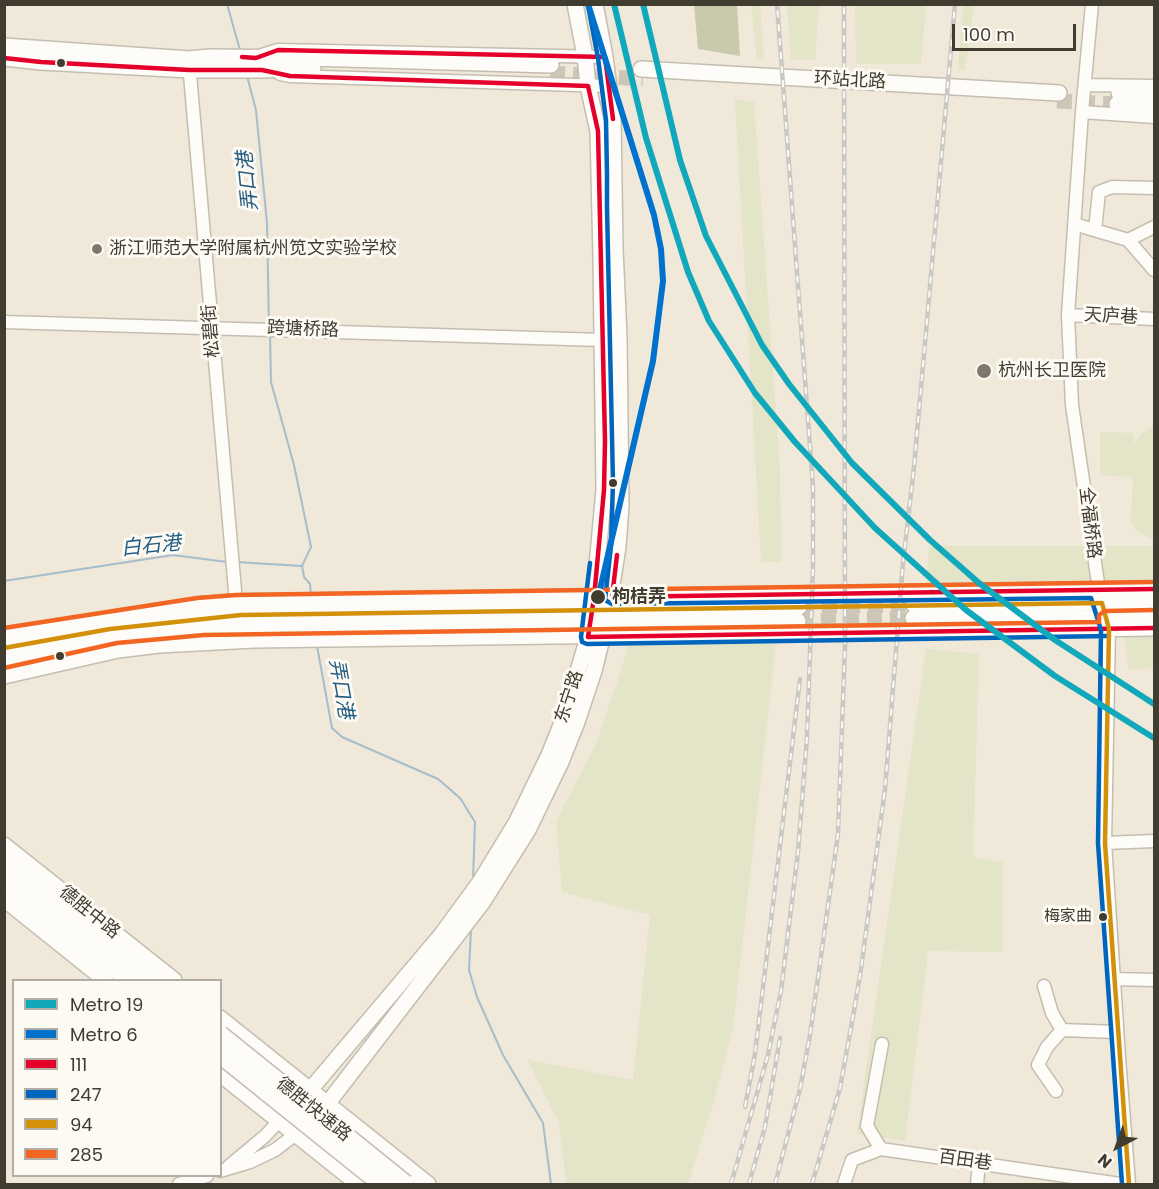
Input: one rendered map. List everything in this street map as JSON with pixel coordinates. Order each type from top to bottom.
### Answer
[{"type":"highway","points":[[4,859],[152,979]]},
{"type":"highway","points":[[4,879],[127,979]]},
{"type":"highway","name":"德胜快速路","points":[[222,1037],[405,1185]]},
{"type":"highway","name":"德胜快速路","points":[[222,1056],[382,1185]]},
{"type":"main road","name":"东宁路","points":[[328,1103],[446,951],[496,882],[528,830],[561,762],[591,681],[599,616],[604,490],[598,131],[588,86],[575,4]]},
{"type":"main road","name":"东宁路","points":[[279,1121],[310,1090],[442,934],[494,861],[516,824],[549,755],[599,616],[618,547],[621,482],[613,119],[595,4]]},
{"type":"main road","points":[[4,46],[189,64]]},
{"type":"main road","points":[[4,58],[41,62],[550,69]]},
{"type":"main road","name":"环站北路","points":[[642,74],[1058,97]]},
{"type":"main road","points":[[1155,96],[1118,99],[1155,106]]},
{"type":"main road","points":[[1103,610],[1155,589]]},
{"type":"main road","points":[[5,646],[236,596],[291,620]]},
{"type":"main road","points":[[5,646],[110,629],[241,615],[291,620],[330,620],[1103,610],[1155,602]]},
{"type":"main road","points":[[913,611],[1103,610],[1155,618]]},
{"type":"main road","points":[[4,676],[118,650],[255,634],[291,620],[330,620],[439,631],[599,616],[1103,610],[1155,628]]},
{"type":"main road","points":[[599,616],[798,614]]},
{"type":"main road","points":[[5,646],[99,643],[171,633],[255,634]]},
{"type":"main road","name":"德胜中路","points":[[4,845],[172,979]]},
{"type":"main road","points":[[4,899],[103,979]]},
{"type":"main road","points":[[222,1020],[428,1185]]},
{"type":"main road","points":[[222,1076],[358,1185]]},
{"type":"street","name":"全福桥路","points":[[1092,4],[1068,315],[1072,405],[1103,610],[1105,843],[1129,1185]]},
{"type":"street","points":[[259,64],[278,50],[605,57]]},
{"type":"street","name":"松碧街","points":[[189,64],[236,596]]},
{"type":"street","points":[[259,64],[290,76],[609,86]]},
{"type":"street","points":[[1084,85],[1155,86]]},
{"type":"street","points":[[1082,112],[1155,117]]},
{"type":"street","points":[[1095,230],[1099,192],[1112,188],[1155,188]]},
{"type":"street","points":[[1074,224],[1128,240],[1155,270]]},
{"type":"street","points":[[1128,240],[1155,226]]},
{"type":"street","name":"天庐巷","points":[[1068,315],[1155,319]]},
{"type":"street","name":"跨塘桥路","points":[[4,322],[602,340]]},
{"type":"street","points":[[1105,843],[1155,841]]},
{"type":"street","points":[[1113,979],[1155,980]]},
{"type":"street","points":[[1044,986],[1052,1013],[1062,1030]]},
{"type":"street","points":[[1062,1030],[1117,1032]]},
{"type":"street","points":[[1056,1091],[1038,1065],[1047,1047],[1062,1030]]},
{"type":"street","points":[[844,1185],[852,1160],[881,1149],[867,1126],[882,1044]]},
{"type":"street","points":[[222,1171],[250,1162],[275,1150],[296,1135],[328,1103]]},
{"type":"street","points":[[222,1171],[265,1136],[279,1121]]},
{"type":"street","name":"百田巷","points":[[881,1149],[1120,1185]]},
{"type":"street","points":[[977,1185],[979,1163]]},
{"type":"street","points":[[179,1185],[204,1177]]},
{"type":"green space","points":[[694,5],[737,5],[740,56],[698,49]]},
{"type":"green space","points":[[751,5],[760,5],[764,59],[757,61]]},
{"type":"green space","points":[[787,5],[819,5],[815,60],[791,60]]},
{"type":"green space","points":[[855,5],[926,5],[921,64],[856,64]]},
{"type":"green space","points":[[963,5],[974,5],[965,69],[958,70]]},
{"type":"green space","points":[[735,99],[754,102],[780,469],[781,562],[761,562]]},
{"type":"green space","points":[[1154,427],[1154,540],[1138,532],[1131,521],[1133,477],[1100,475],[1100,432],[1134,433],[1134,444],[1141,434]]},
{"type":"green space","points":[[929,546],[1154,546],[1154,668],[1129,670],[1118,593],[926,587]]},
{"type":"green space","points":[[654,643],[776,644],[733,1028],[713,1104],[688,1184],[566,1184],[559,1123],[528,1060],[633,1080],[650,915],[562,892],[556,821],[595,746],[628,645]]},
{"type":"green space","points":[[926,649],[979,654],[973,857],[1003,862],[1003,952],[928,951],[905,1141],[857,1134]]},
{"type":"waterway","name":"弄口港","points":[[227,4],[240,50]]},
{"type":"waterway","name":"弄口港","points":[[247,76],[256,110],[267,223],[269,327]]},
{"type":"waterway","name":"弄口港","points":[[270,335],[271,382],[294,465],[311,547],[302,566],[304,577],[310,584],[311,596]]},
{"type":"waterway","name":"白石港","points":[[4,581],[173,555],[227,562]]},
{"type":"waterway","name":"白石港","points":[[236,562],[302,566]]},
{"type":"waterway","name":"弄口港","points":[[317,646],[332,728],[342,737],[438,779],[460,798],[475,822],[473,881]]},
{"type":"waterway","name":"弄口港","points":[[471,929],[469,970],[477,997],[503,1055],[543,1123],[551,1184]]},
{"type":"tunnel","points":[[550,73],[643,79]]},
{"type":"tunnel","points":[[1057,101],[1117,104]]},
{"type":"tunnel","points":[[799,607],[914,605]]},
{"type":"tunnel","points":[[798,621],[913,618]]},
{"type":"railway","points":[[731,1184],[768,1055],[781,991],[798,852],[807,737],[813,568],[813,487],[777,4]]},
{"type":"railway","points":[[775,1184],[800,1089],[810,1035],[838,834],[845,645],[844,4]]},
{"type":"railway","points":[[812,1184],[840,1088],[861,969],[885,789],[903,563],[914,467],[955,4]]},
{"type":"railway","points":[[745,1107],[755,1054],[800,679]]},
{"type":"railway","points":[[749,1184],[765,1127],[780,1038]]},
{"type":"metro line","name":"6","points":[[588,4],[654,215],[661,249],[663,281],[653,361],[598,598]]},
{"type":"metro line","name":"19","points":[[614,4],[646,138],[688,272],[709,321],[755,393],[795,442],[875,528],[966,610],[1055,676],[1154,738]]},
{"type":"metro line","name":"19","points":[[643,4],[680,160],[706,236],[762,345],[789,384],[852,463],[930,540],[979,583],[1055,640],[1154,704]]},
{"type":"transit line","name":"247","points":[[588,5],[606,120],[613,482],[611,546],[605,600],[612,604],[1091,598],[1101,630],[1098,843],[1122,1184]]},
{"type":"transit line","name":"111","points":[[242,57],[256,58],[278,50],[605,57],[613,119]]},
{"type":"transit line","name":"111","points":[[4,58],[189,70],[262,70],[290,76],[588,86],[598,131],[605,441],[604,490],[588,637],[1154,628]]},
{"type":"transit line","name":"111","points":[[617,555],[612,597],[1154,589]]},
{"type":"transit line","name":"247","points":[[590,563],[581,637],[582,642],[587,644],[1109,636]]},
{"type":"transit line","name":"285","points":[[4,628],[197,598],[236,595],[1154,582]]},
{"type":"transit line","name":"94","points":[[4,648],[110,629],[241,615],[1102,603],[1109,629],[1105,843],[1129,1184]]},
{"type":"transit line","name":"285","points":[[4,668],[117,643],[204,635],[1099,622],[1099,615],[1105,611],[1154,610]]},
{"type":"place","name":"浙江师范大学附属杭州笕文实验学校","points":[[97,249]]},
{"type":"place","name":"杭州长卫医院","points":[[984,371]]},
{"type":"place","name":"枸桔弄","points":[[598,597]]},
{"type":"place","name":"梅家曲","points":[[1103,917]]}]
